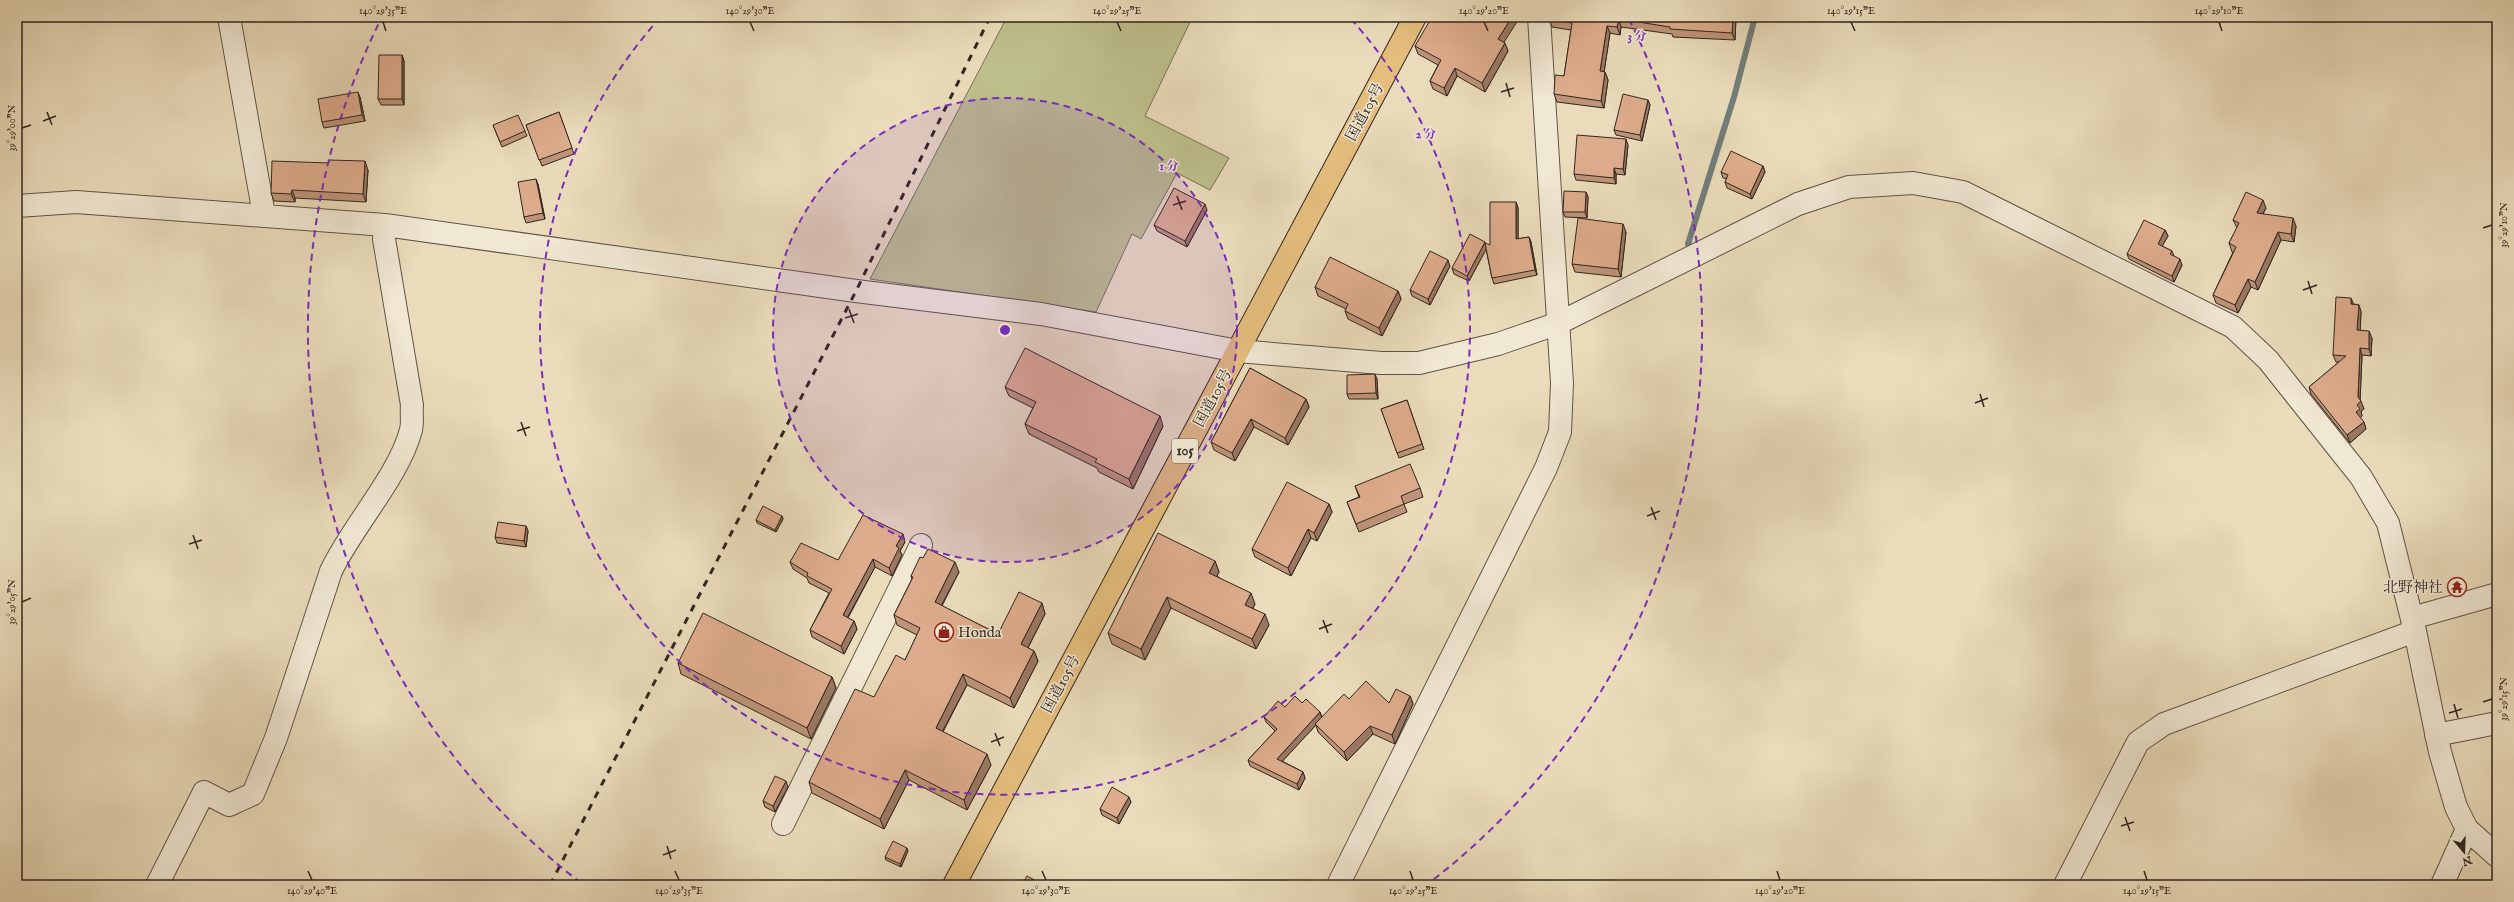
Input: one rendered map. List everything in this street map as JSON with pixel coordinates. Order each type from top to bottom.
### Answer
[{"type":"highway","name":"国道105号","points":[[954,885],[1415,17]]},
{"type":"street","points":[[229,17],[264,215]]},
{"type":"street","points":[[1338,885],[1546,468],[1560,432],[1562,383],[1559,323],[1539,17]]},
{"type":"street","points":[[17,206],[76,202],[385,225],[856,291],[1041,314],[1238,351],[1381,363],[1419,363],[1498,344],[1559,323],[1798,204],[1849,187],[1913,182],[1963,192],[2233,327],[2268,360],[2361,477],[2388,523],[2414,625],[2436,735],[2456,807],[2467,829],[2497,856]]},
{"type":"street","points":[[157,885],[204,792],[229,805],[253,794],[276,738],[330,571],[342,547],[404,450],[411,429],[412,405],[384,239],[385,225]]},
{"type":"street","points":[[783,824],[921,545]]},
{"type":"street","points":[[2065,885],[2138,742],[2164,724],[2414,625],[2497,594]]},
{"type":"street","points":[[2436,735],[2497,722]]},
{"type":"street","points":[[2442,885],[2467,829]]},
{"type":"green space","points":[[1007,17],[1188,17],[1191,20],[1145,116],[1229,158],[1210,190],[1177,173],[1141,239],[1132,234],[1096,312],[870,279]]},
{"type":"building","points":[[1432,17],[1512,17],[1498,39],[1505,43],[1482,83],[1455,68],[1444,88],[1430,81],[1441,60],[1415,46]]},
{"type":"building","points":[[1550,17],[1733,17],[1732,33],[1670,29],[1670,27],[1619,19],[1617,27],[1607,26],[1600,71],[1605,72],[1601,101],[1554,94],[1555,75],[1564,76],[1572,23],[1549,19]]},
{"type":"building","points":[[379,55],[402,55],[402,99],[378,99]]},
{"type":"building","points":[[358,92],[362,115],[322,122],[318,99]]},
{"type":"building","points":[[1623,94],[1648,100],[1640,135],[1614,130]]},
{"type":"building","points":[[559,112],[572,148],[539,160],[526,125]]},
{"type":"building","points":[[518,115],[525,131],[500,142],[493,125]]},
{"type":"building","points":[[1577,135],[1626,139],[1623,169],[1614,168],[1614,178],[1574,174]]},
{"type":"building","points":[[1731,151],[1763,166],[1750,194],[1725,182],[1728,175],[1721,172]]},
{"type":"building","points":[[329,160],[365,161],[363,194],[292,190],[291,194],[271,193],[272,161],[329,163]]},
{"type":"building","points":[[536,179],[543,213],[524,217],[518,182]]},
{"type":"building","points":[[1174,188],[1205,204],[1185,241],[1154,225]]},
{"type":"building","points":[[1564,191],[1586,192],[1585,212],[1563,212]]},
{"type":"building","points":[[2246,192],[2263,200],[2257,213],[2293,218],[2291,234],[2278,232],[2255,282],[2248,279],[2235,305],[2213,295],[2236,247],[2229,243],[2239,223],[2233,220]]},
{"type":"building","points":[[1490,202],[1516,202],[1516,239],[1529,237],[1535,270],[1492,278],[1485,243],[1490,245]]},
{"type":"building","points":[[1578,218],[1623,224],[1618,269],[1572,264]]},
{"type":"building","points":[[2144,220],[2165,230],[2158,244],[2172,251],[2170,254],[2180,259],[2172,276],[2127,254]]},
{"type":"building","points":[[1470,234],[1485,242],[1467,276],[1452,268]]},
{"type":"building","points":[[1430,251],[1448,260],[1428,299],[1410,290]]},
{"type":"building","points":[[1330,257],[1398,291],[1379,328],[1345,311],[1348,304],[1315,287]]},
{"type":"building","points":[[2336,297],[2351,298],[2351,304],[2359,305],[2357,330],[2369,331],[2369,349],[2360,348],[2358,397],[2361,401],[2357,405],[2360,409],[2356,412],[2364,422],[2347,435],[2309,387],[2346,356],[2333,355]]},
{"type":"building","points":[[1025,348],[1160,416],[1129,479],[1095,462],[1097,459],[1025,424],[1036,402],[1005,387]]},
{"type":"building","points":[[1250,368],[1306,399],[1285,438],[1251,419],[1232,453],[1211,442]]},
{"type":"building","points":[[1375,374],[1376,393],[1347,394],[1347,375]]},
{"type":"building","points":[[1407,400],[1422,444],[1397,453],[1381,409]]},
{"type":"building","points":[[1410,464],[1420,488],[1401,496],[1404,504],[1356,524],[1347,502],[1360,497],[1355,486]]},
{"type":"building","points":[[1287,482],[1329,504],[1314,533],[1308,529],[1288,568],[1252,549]]},
{"type":"building","points":[[763,506],[782,516],[775,530],[756,520]]},
{"type":"building","points":[[863,515],[903,534],[896,546],[899,548],[889,568],[873,559],[843,615],[854,621],[841,646],[810,630],[832,589],[807,576],[808,573],[790,562],[801,543],[838,560]]},
{"type":"building","points":[[498,522],[526,526],[524,541],[495,537]]},
{"type":"building","points":[[1158,533],[1215,561],[1209,573],[1251,593],[1245,605],[1265,614],[1252,639],[1167,597],[1141,649],[1108,633]]},
{"type":"building","points":[[928,549],[955,562],[935,602],[998,634],[1019,592],[1042,603],[1021,644],[1034,651],[1010,698],[963,674],[936,728],[987,754],[964,800],[905,770],[880,819],[809,782],[855,689],[874,697],[896,655],[905,660],[920,628],[894,615],[913,577],[911,576],[920,557],[923,558]]},
{"type":"building","points":[[703,613],[832,677],[807,728],[678,663]]},
{"type":"building","points":[[1366,681],[1389,703],[1396,689],[1410,696],[1392,735],[1370,726],[1344,752],[1315,724],[1344,694],[1349,699]]},
{"type":"building","points":[[1295,696],[1302,703],[1306,699],[1320,712],[1277,759],[1303,772],[1297,784],[1248,760],[1277,729],[1264,717],[1278,701],[1285,707]]},
{"type":"building","points":[[775,776],[786,781],[773,806],[763,801]]},
{"type":"building","points":[[1112,787],[1129,797],[1117,818],[1100,809]]},
{"type":"building","points":[[893,841],[907,848],[900,864],[885,857]]},
{"type":"building","points":[[1027,876],[1044,885],[1022,885]]},
{"type":"waterway","points":[[1688,244],[1734,97],[1755,17]]},
{"type":"railway","points":[[550,885],[856,291],[990,17]]},
{"type":"place","name":"北野神社","points":[[2457,587]]},
{"type":"place","name":"Honda","points":[[944,632]]}]
